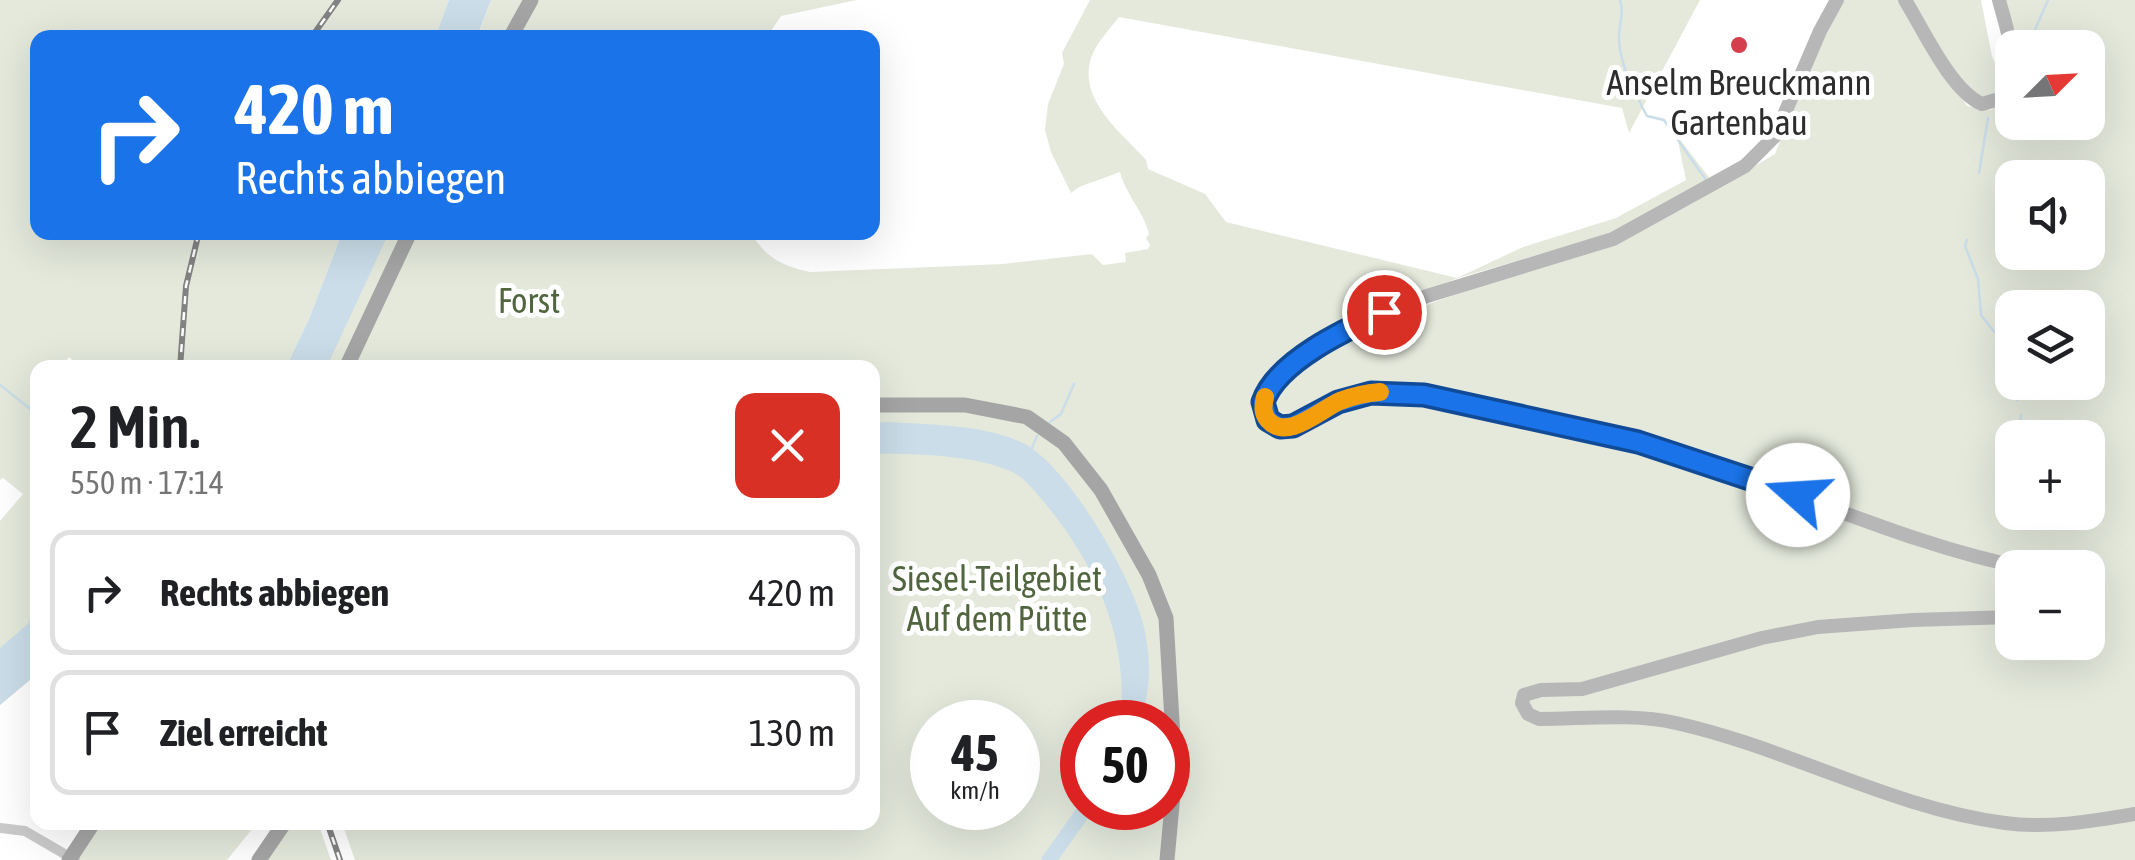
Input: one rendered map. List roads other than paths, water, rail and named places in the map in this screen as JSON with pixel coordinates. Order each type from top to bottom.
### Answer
[{"type":"main road","points":[[514,30],[531,0]]},
{"type":"main road","points":[[1838,0],[1820,31],[1775,136],[1756,158],[1613,239],[1427,296],[1341,332],[1278,379],[1266,394],[1265,415],[1274,425],[1289,427],[1338,402],[1371,393],[1450,400],[1662,449],[1928,545],[1995,561]]},
{"type":"main road","points":[[1905,0],[1960,87],[1982,104],[1999,100],[2012,79],[2008,34],[1999,0]]},
{"type":"main road","points":[[350,360],[406,240]]},
{"type":"main road","points":[[880,405],[965,405],[1027,417],[1064,443],[1101,490],[1149,575],[1166,618],[1175,772],[1167,860]]},
{"type":"main road","points":[[1995,618],[1870,622],[1789,632],[1582,689],[1533,690],[1522,703],[1528,714],[1538,719],[1648,719],[1706,730],[1946,811],[2006,823],[2046,824],[2135,814]]},
{"type":"main road","points":[[72,859],[89,830]]},
{"type":"main road","points":[[259,860],[280,830]]},
{"type":"street","points":[[0,828],[25,831],[72,859]]},
{"type":"water","points":[[449,0],[491,0],[480,30],[438,30]]},
{"type":"water","points":[[339,240],[386,240],[330,360],[289,360]]},
{"type":"water","points":[[888,422],[991,432],[1023,443],[1041,456],[1079,500],[1129,585],[1145,632],[1149,667],[1146,700],[1121,700],[1114,633],[1094,577],[1063,526],[1029,485],[1010,471],[979,461],[880,454],[880,423]]},
{"type":"water","points":[[30,622],[30,680],[0,705],[0,648]]},
{"type":"waterway","points":[[1620,0],[1620,50],[1633,89],[1647,116],[1664,120],[1706,180]]},
{"type":"waterway","points":[[2035,30],[2048,0]]},
{"type":"waterway","points":[[1979,173],[1988,118]]},
{"type":"waterway","points":[[1967,240],[1965,246],[1978,279],[1981,315],[1995,333]]},
{"type":"waterway","points":[[1050,422],[1061,414],[1074,384]]},
{"type":"waterway","points":[[0,385],[30,409]]},
{"type":"waterway","points":[[2021,415],[2021,420]]},
{"type":"waterway","points":[[1032,448],[1037,436]]},
{"type":"waterway","points":[[1049,860],[1070,830]]},
{"type":"railway","points":[[317,30],[338,0]]},
{"type":"railway","points":[[181,360],[186,286],[197,240]]},
{"type":"railway","points":[[330,830],[340,860]]},
{"type":"place","name":"Anselm Breuckmann Gartenbau","points":[[1739,45]]},
{"type":"park label","name":"Forst","points":[[529,300]]},
{"type":"park label","name":"Siesel-Teilgebiet Auf dem Pütte","points":[[997,598]]}]
